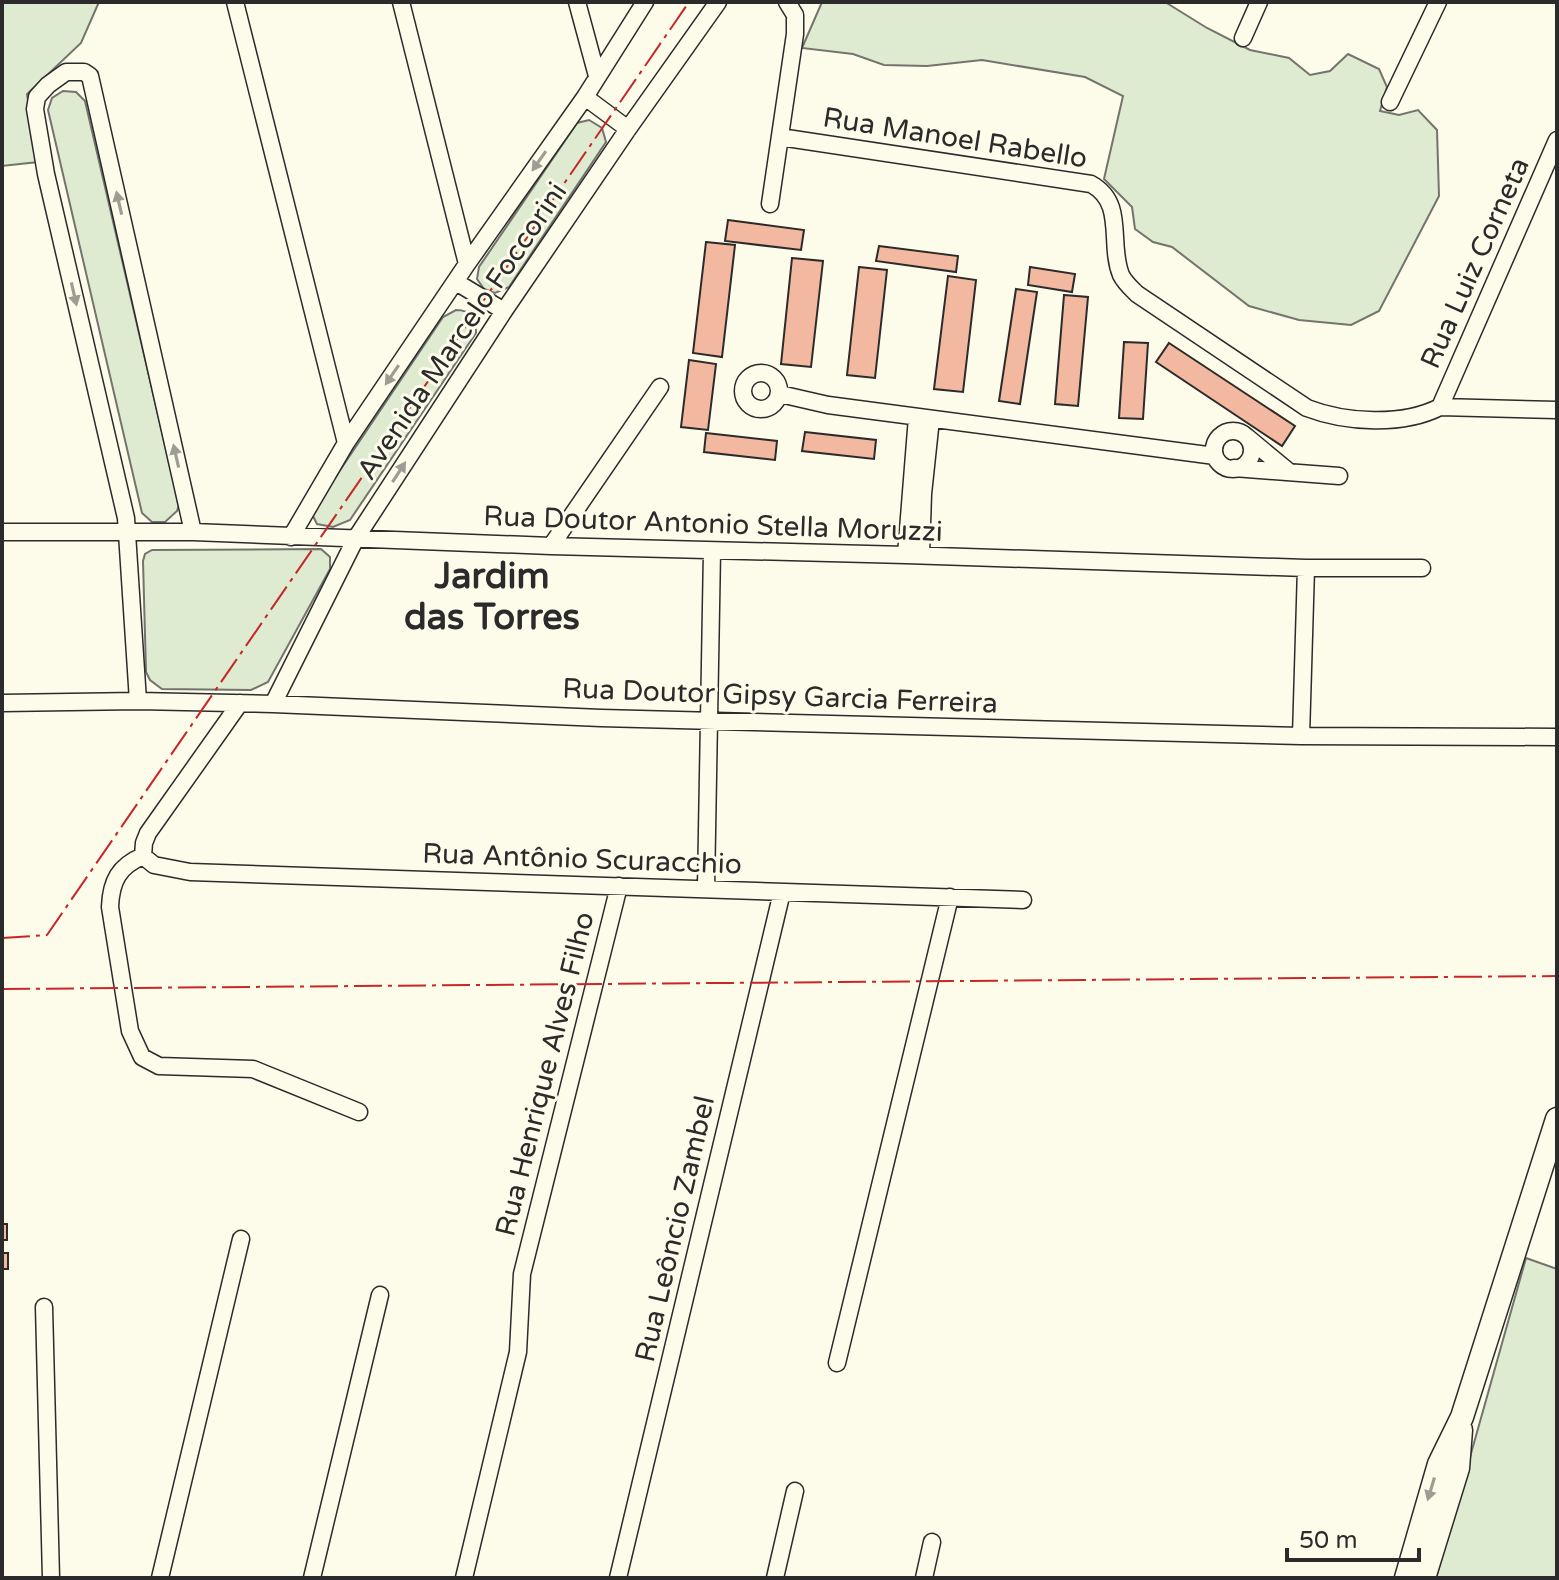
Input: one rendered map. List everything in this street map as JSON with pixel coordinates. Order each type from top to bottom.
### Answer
[{"type":"main road","points":[[1406,1578],[1439,1464],[1462,1417],[1557,1119]]},
{"type":"main road","points":[[1424,1578],[1458,1468],[1462,1417]]},
{"type":"street","points":[[235,2],[346,443]]},
{"type":"street","points":[[401,2],[467,264]]},
{"type":"street","points":[[577,2],[597,76]]},
{"type":"street","name":"Avenida Marcelo Foccorini","points":[[291,537],[346,443],[585,97],[645,2]]},
{"type":"street","name":"Avenida Marcelo Foccorini","points":[[273,704],[356,538],[504,311],[718,2]]},
{"type":"street","points":[[770,204],[795,34],[795,15],[787,2]]},
{"type":"street","points":[[1243,38],[1259,2]]},
{"type":"street","points":[[1390,102],[1438,2]]},
{"type":"street","points":[[138,701],[128,532],[46,174],[35,109],[37,97],[66,72],[84,72],[90,76],[193,532]]},
{"type":"street","points":[[585,97],[628,129]]},
{"type":"street","name":"Rua Manoel Rabello","points":[[780,137],[1091,184],[1104,191],[1112,203],[1119,271],[1125,283],[1307,408],[1341,418],[1398,418],[1426,414],[1440,407],[1557,410]]},
{"type":"street","name":"Rua Luiz Corneta","points":[[1440,407],[1557,140]]},
{"type":"street","points":[[456,282],[504,311]]},
{"type":"street","points":[[551,546],[660,387]]},
{"type":"street","points":[[780,394],[828,405],[1215,456]]},
{"type":"street","points":[[913,555],[923,494],[924,418]]},
{"type":"street","points":[[1288,471],[1247,437],[1235,431],[1221,435],[1214,448],[1215,456],[1225,467],[1339,476]]},
{"type":"street","points":[[1232,468],[1239,467],[1250,458],[1252,451],[1247,437]]},
{"type":"street","name":"Rua Doutor Antonio Stella Moruzzi","points":[[2,532],[193,532],[712,551],[1306,568],[1422,568]]},
{"type":"street","points":[[706,888],[712,551]]},
{"type":"street","points":[[1301,736],[1306,568]]},
{"type":"street","name":"Rua Doutor Gipsy Garcia Ferreira","points":[[2,703],[240,703],[601,718],[1301,736],[1557,737]]},
{"type":"street","points":[[240,703],[148,833],[143,856],[130,862],[111,888],[110,907],[130,1031],[142,1057],[159,1066],[253,1069],[359,1112]]},
{"type":"street","name":"Rua Antônio Scuracchio","points":[[143,856],[154,865],[190,872],[1023,900]]},
{"type":"street","name":"Rua Henrique Alves Filho","points":[[464,1578],[518,1352],[522,1274],[619,886]]},
{"type":"street","name":"Rua Leôncio Zambel","points":[[618,1578],[782,892]]},
{"type":"street","points":[[837,1363],[950,897]]},
{"type":"street","points":[[160,1578],[241,1239]]},
{"type":"street","points":[[312,1578],[380,1295]]},
{"type":"street","points":[[44,1307],[51,1578]]},
{"type":"street","points":[[775,1578],[795,1491]]},
{"type":"street","points":[[924,1578],[932,1542]]},
{"type":"green space","points":[[2,2],[99,2],[81,43],[27,94],[38,162],[2,166]]},
{"type":"green space","points":[[822,2],[1165,2],[1250,50],[1289,58],[1310,75],[1330,71],[1348,54],[1379,69],[1387,87],[1380,111],[1399,115],[1418,110],[1437,130],[1439,196],[1379,311],[1351,325],[1299,320],[1249,306],[1172,247],[1153,242],[1135,229],[1132,207],[1104,179],[1123,96],[1085,77],[982,60],[927,66],[884,65],[853,54],[802,48]]},
{"type":"green space","points":[[63,91],[76,92],[85,101],[179,505],[165,522],[152,522],[142,513],[48,110],[52,98]]},
{"type":"green space","points":[[589,120],[602,128],[606,142],[509,287],[495,293],[484,289],[477,279],[479,267],[577,123]]},
{"type":"green space","points":[[456,310],[472,316],[476,333],[350,520],[333,527],[317,524],[314,509],[443,317]]},
{"type":"green space","points":[[321,549],[330,557],[330,569],[268,682],[251,690],[162,689],[150,680],[146,672],[145,554],[152,550]]},
{"type":"green space","points":[[1526,1258],[1557,1269],[1557,1578],[1436,1578]]},
{"type":"building","points":[[728,220],[804,230],[801,250],[725,241]]},
{"type":"building","points":[[706,242],[735,245],[722,357],[693,353]]},
{"type":"building","points":[[879,246],[958,256],[956,272],[876,261]]},
{"type":"building","points":[[792,258],[823,261],[811,367],[781,364]]},
{"type":"building","points":[[859,267],[887,270],[875,378],[847,375]]},
{"type":"building","points":[[1030,267],[1075,274],[1072,292],[1028,285]]},
{"type":"building","points":[[948,276],[976,280],[963,392],[934,389]]},
{"type":"building","points":[[1016,289],[1037,292],[1020,404],[999,401]]},
{"type":"building","points":[[1064,295],[1088,297],[1078,406],[1055,404]]},
{"type":"building","points":[[1124,342],[1148,343],[1143,419],[1119,418]]},
{"type":"building","points":[[1169,343],[1295,426],[1282,446],[1156,362]]},
{"type":"building","points":[[689,360],[716,364],[708,430],[681,427]]},
{"type":"building","points":[[805,432],[876,440],[874,459],[802,451]]},
{"type":"building","points":[[706,433],[777,441],[775,460],[704,452]]},
{"type":"building","points":[[2,1224],[7,1224],[7,1240],[2,1240]]},
{"type":"building","points":[[2,1253],[8,1253],[8,1269],[2,1269]]},
{"type":"power","points":[[2,938],[47,935],[689,2]]},
{"type":"power","points":[[2,989],[1557,976]]},
{"type":"district","name":"Jardim das Torres","points":[[492,596]]}]
